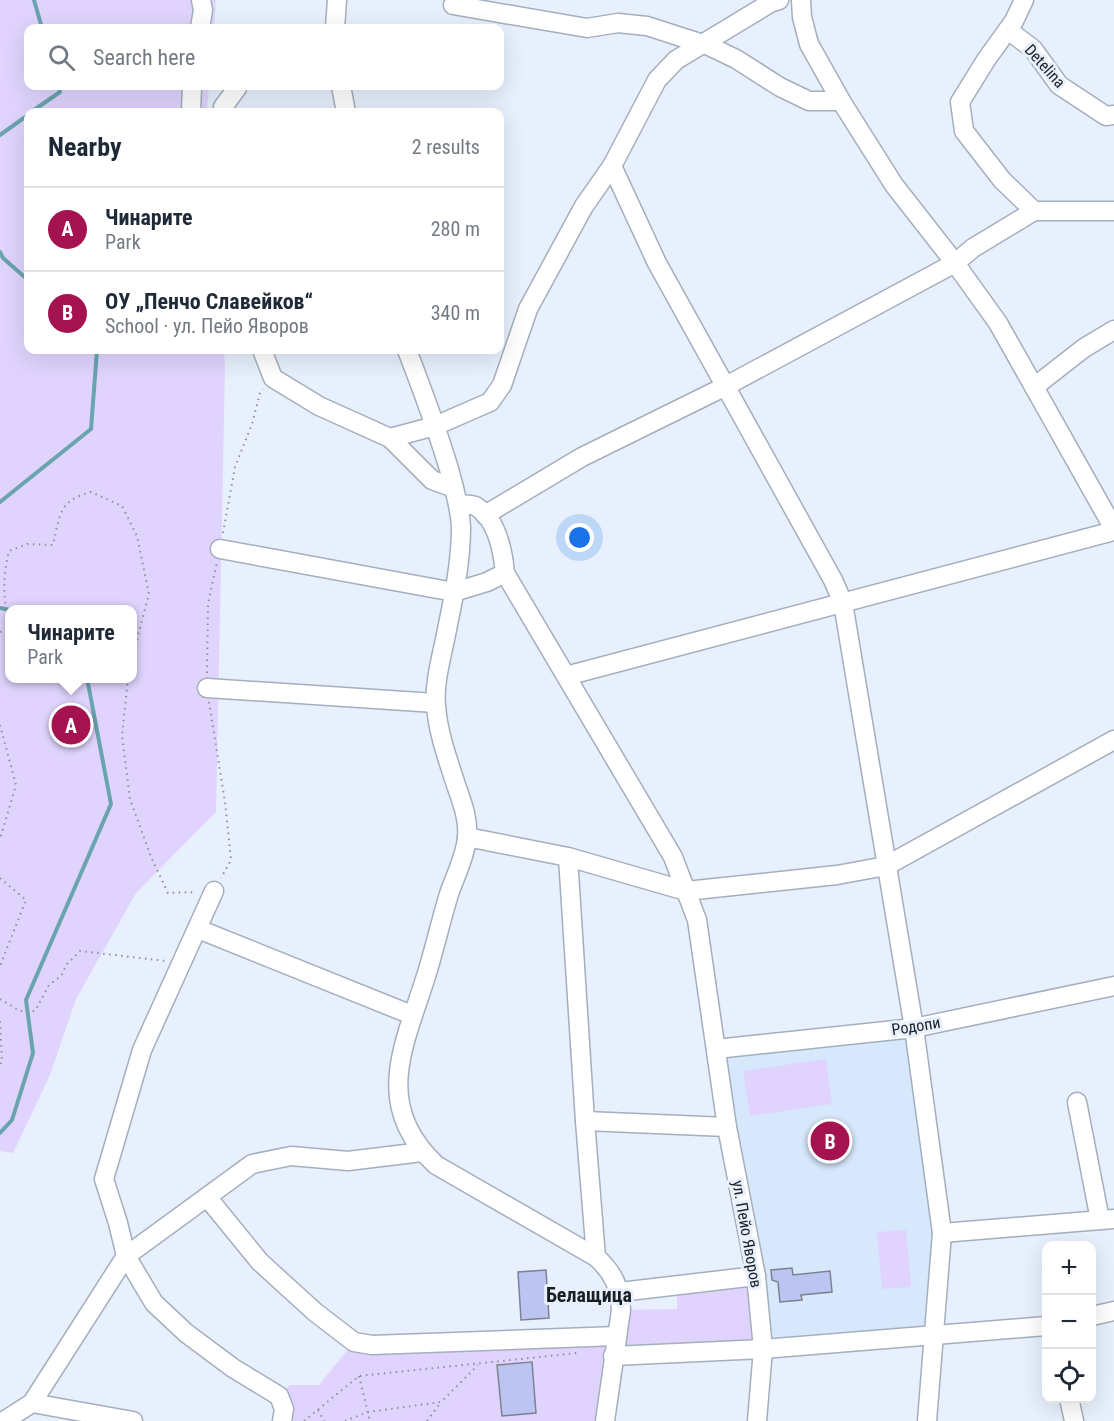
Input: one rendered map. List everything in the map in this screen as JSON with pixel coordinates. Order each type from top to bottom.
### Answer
[{"type":"street","points":[[335,24],[337,0]]},
{"type":"street","points":[[390,438],[435,426],[490,402],[502,386],[528,309],[584,206],[612,166],[657,80],[676,60],[700,44],[779,0]]},
{"type":"street","points":[[566,676],[1114,530],[998,323],[955,262],[894,185],[841,101],[808,44],[801,0]]},
{"type":"street","points":[[1024,0],[1008,30],[960,102],[964,131],[1002,180],[1034,211]]},
{"type":"street","points":[[201,1],[203,10],[201,24]]},
{"type":"street","points":[[201,1],[210,24]]},
{"type":"street","points":[[453,4],[586,28],[618,23],[647,26],[709,46],[809,101],[841,101]]},
{"type":"street","name":"Detelina","points":[[1008,30],[1033,49],[1059,85],[1106,116],[1114,115]]},
{"type":"street","points":[[190,108],[192,90]]},
{"type":"street","points":[[224,108],[236,90]]},
{"type":"street","points":[[342,90],[345,108]]},
{"type":"street","points":[[612,166],[657,263],[834,580],[843,603],[914,1028],[942,1233],[927,1421]]},
{"type":"street","points":[[485,515],[582,457],[726,386],[955,262],[973,248],[1034,211],[1114,211]]},
{"type":"street","points":[[1034,387],[1084,348],[1114,330]]},
{"type":"street","points":[[220,549],[454,592],[487,582],[504,573],[501,543],[485,515],[476,506],[432,480],[390,438],[319,406],[273,378],[263,354]]},
{"type":"street","points":[[409,354],[435,426],[456,496],[461,526],[454,592],[435,703],[442,737],[463,805],[467,837],[398,1064],[398,1090],[402,1113],[409,1131],[422,1152],[436,1165],[596,1257],[614,1277],[620,1292],[621,1310],[605,1421]]},
{"type":"street","name":"ул. Пейо Яворов","points":[[504,573],[673,857],[697,920],[727,1127],[756,1276],[763,1349],[757,1421]]},
{"type":"street","points":[[207,688],[435,703]]},
{"type":"street","points":[[467,837],[568,857],[686,891],[837,875],[886,866],[1114,740]]},
{"type":"street","points":[[568,857],[596,1257]]},
{"type":"street","points":[[214,891],[142,1050],[104,1179],[126,1256],[154,1304],[186,1333],[233,1368],[279,1396],[284,1408],[282,1421]]},
{"type":"street","points":[[198,929],[412,1015]]},
{"type":"street","name":"Родопи","points":[[716,1049],[914,1028],[1114,986]]},
{"type":"street","points":[[942,1233],[1107,1220],[1077,1102]]},
{"type":"street","points":[[585,1121],[727,1127]]},
{"type":"street","points":[[32,1403],[126,1256],[252,1164],[291,1156],[348,1161],[422,1152]]},
{"type":"street","points":[[207,1197],[260,1262],[315,1312],[354,1342],[372,1345],[617,1336]]},
{"type":"street","points":[[620,1292],[756,1276]]},
{"type":"street","points":[[1096,1315],[1114,1311]]},
{"type":"street","points":[[613,1356],[763,1349],[1042,1326]]},
{"type":"street","points":[[6,1413],[32,1403],[132,1421]]},
{"type":"street","points":[[1070,1403],[1074,1421]]},
{"type":"path","points":[[127,683],[122,736],[130,799],[151,857],[168,893],[214,891],[231,860],[225,802],[207,688],[208,604],[235,467],[252,424],[260,393],[273,378]]},
{"type":"path","points":[[5,606],[3,576],[9,551],[27,544],[53,545],[61,512],[74,496],[91,492],[122,506],[137,536],[148,594],[137,638]]},
{"type":"path","points":[[0,726],[16,785],[0,839]]},
{"type":"path","points":[[0,878],[26,900],[0,966]]},
{"type":"path","points":[[0,999],[20,1011],[35,1011],[49,985],[61,976],[67,964],[80,951],[182,963]]},
{"type":"path","points":[[0,1021],[2,1060],[0,1065]]},
{"type":"path","points":[[304,1421],[359,1376],[574,1355],[598,1337]]},
{"type":"path","points":[[427,1421],[441,1402],[479,1364]]},
{"type":"path","points":[[359,1376],[370,1421]]},
{"type":"path","points":[[345,1421],[368,1412],[441,1402]]},
{"type":"path","points":[[318,1410],[324,1421]]},
{"type":"shaded area","points":[[0,0],[216,0],[214,24],[24,24],[24,90],[209,90],[207,108],[24,108],[24,354],[224,354],[225,366],[216,812],[136,893],[76,999],[50,1075],[13,1153],[0,1151]]},
{"type":"shaded area","points":[[914,1028],[942,1233],[933,1336],[763,1349],[716,1049]]},
{"type":"shaded area","points":[[826,1059],[832,1104],[750,1116],[743,1071]]},
{"type":"shaded area","points":[[906,1230],[911,1287],[882,1289],[877,1232]]},
{"type":"shaded area","points":[[756,1276],[763,1349],[613,1356],[605,1421],[282,1421],[279,1396],[290,1385],[319,1385],[354,1342],[616,1336],[621,1310],[677,1309],[677,1286]]},
{"type":"building","points":[[792,1268],[793,1275],[830,1271],[832,1292],[801,1295],[802,1300],[780,1302],[778,1282],[772,1280],[771,1270]]},
{"type":"building","points":[[546,1270],[549,1318],[521,1320],[518,1272]]},
{"type":"building","points":[[532,1362],[536,1413],[502,1416],[497,1365]]},
{"type":"waterway","points":[[34,0],[41,24]]},
{"type":"waterway","points":[[37,108],[60,92],[59,90]]},
{"type":"waterway","points":[[0,135],[24,118]]},
{"type":"waterway","points":[[0,252],[3,258],[24,276]]},
{"type":"waterway","points":[[0,502],[91,429],[97,354]]},
{"type":"waterway","points":[[0,608],[5,609]]},
{"type":"waterway","points":[[0,1133],[12,1120],[33,1053],[26,1000],[111,804],[88,683]]},
{"type":"place","name":"Чинарите","points":[[71,725]]},
{"type":"place","name":"ОУ „Пенчо Славейков“","points":[[830,1141]]},
{"type":"district","name":"Белащица","points":[[589,1295]]}]
